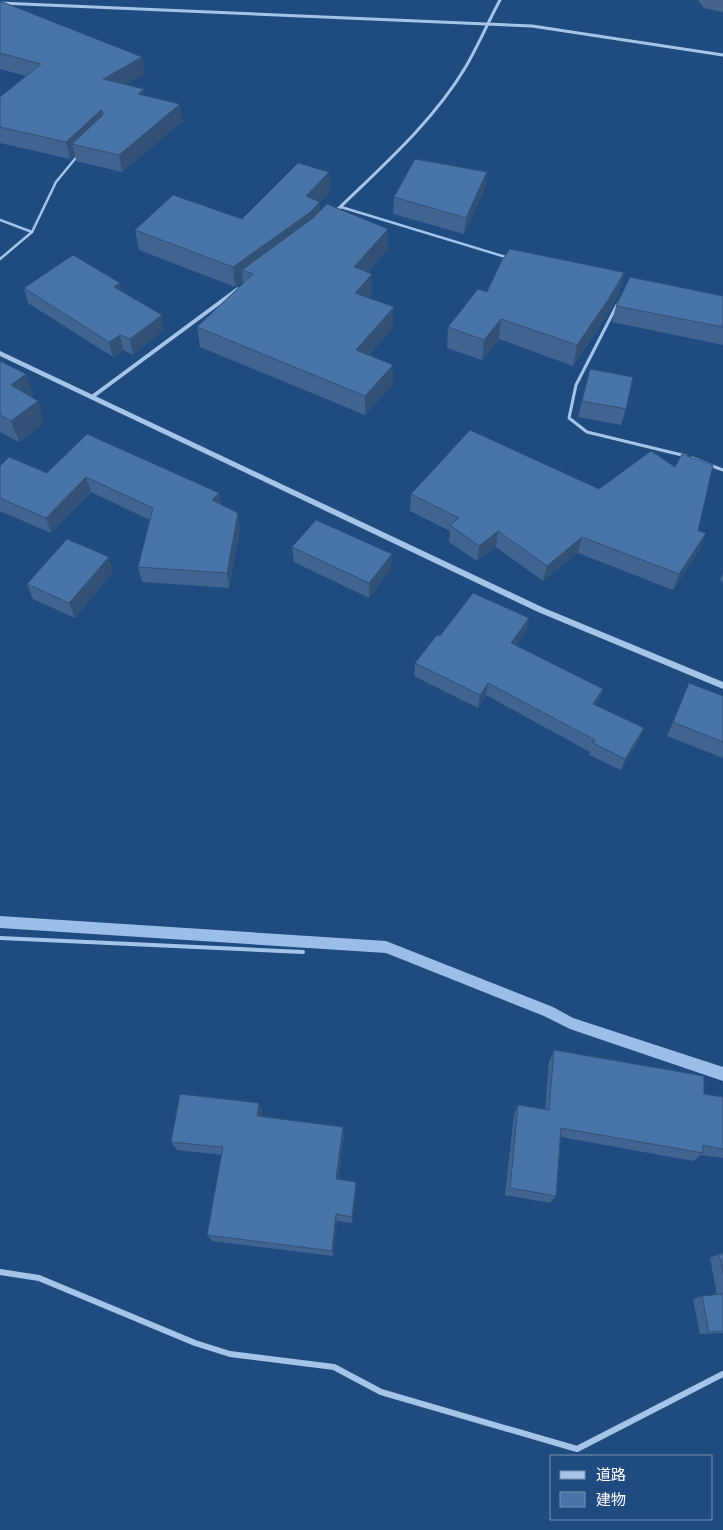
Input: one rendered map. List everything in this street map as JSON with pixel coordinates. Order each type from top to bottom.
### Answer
[{"type":"street","points":[[329,218],[396,152],[439,105],[464,68],[488,24],[492,11],[500,0]]},
{"type":"street","points":[[0,3],[532,26],[723,55]]},
{"type":"street","points":[[92,397],[241,287]]},
{"type":"street","points":[[0,353],[542,610],[723,686]]},
{"type":"street","points":[[0,1272],[39,1278],[195,1343],[230,1354],[334,1367],[380,1392],[577,1449],[723,1374]]},
{"type":"lane","points":[[0,258],[32,232],[56,182],[80,154]]},
{"type":"lane","points":[[340,207],[511,259]]},
{"type":"lane","points":[[0,220],[32,232]]},
{"type":"lane","points":[[619,301],[576,385],[569,418],[587,432],[700,460],[723,470]]},
{"type":"lane","points":[[0,938],[303,952]]},
{"type":"building","points":[[0,1],[142,57],[103,79],[144,89],[138,94],[180,104],[119,155],[72,144],[103,115],[101,110],[66,142],[0,127],[0,97],[41,64],[0,53]]},
{"type":"building","points":[[415,159],[487,172],[466,218],[394,197]]},
{"type":"building","points":[[298,163],[329,172],[306,196],[320,202],[309,213],[233,267],[135,230],[173,195],[242,219]]},
{"type":"building","points":[[327,204],[388,229],[354,267],[372,274],[355,293],[394,307],[356,350],[393,365],[365,396],[197,327],[253,274],[242,270],[313,218]]},
{"type":"building","points":[[510,249],[624,273],[577,345],[501,319],[484,340],[448,327],[478,289],[487,292],[502,260]]},
{"type":"building","points":[[73,255],[120,283],[114,287],[162,315],[130,339],[120,335],[109,342],[24,288]]},
{"type":"building","points":[[630,277],[723,296],[723,327],[616,306]]},
{"type":"building","points":[[0,361],[26,374],[11,385],[38,401],[11,421],[0,415]]},
{"type":"building","points":[[590,369],[633,377],[626,409],[582,401]]},
{"type":"building","points":[[470,430],[599,489],[651,451],[675,467],[682,454],[713,465],[698,531],[706,533],[679,574],[582,537],[547,566],[498,531],[479,546],[450,525],[459,518],[411,494]]},
{"type":"building","points":[[87,434],[219,493],[212,500],[238,513],[227,573],[138,567],[153,508],[86,477],[46,518],[0,498],[0,466],[9,457],[47,473]]},
{"type":"building","points":[[316,520],[392,554],[369,583],[292,547]]},
{"type":"building","points":[[67,539],[109,557],[69,603],[27,584]]},
{"type":"building","points":[[473,593],[529,618],[511,643],[603,689],[593,704],[644,728],[625,759],[593,743],[595,740],[488,683],[480,695],[415,663],[437,635],[440,636]]},
{"type":"building","points":[[689,683],[723,696],[723,742],[673,722]]},
{"type":"building","points":[[554,1050],[704,1076],[704,1094],[723,1097],[723,1149],[703,1145],[703,1153],[561,1128],[556,1196],[510,1188],[518,1105],[549,1110]]},
{"type":"building","points":[[180,1094],[259,1103],[257,1116],[343,1127],[336,1179],[356,1182],[352,1217],[336,1214],[332,1251],[207,1235],[223,1147],[171,1142]]},
{"type":"building","points":[[723,1253],[723,1273],[719,1254]]},
{"type":"building","points":[[723,1294],[723,1331],[709,1332],[702,1296]]},
{"type":"waterway","points":[[717,0],[723,1]]},
{"type":"waterway","points":[[0,922],[386,947],[548,1011],[570,1023],[723,1074]]}]
